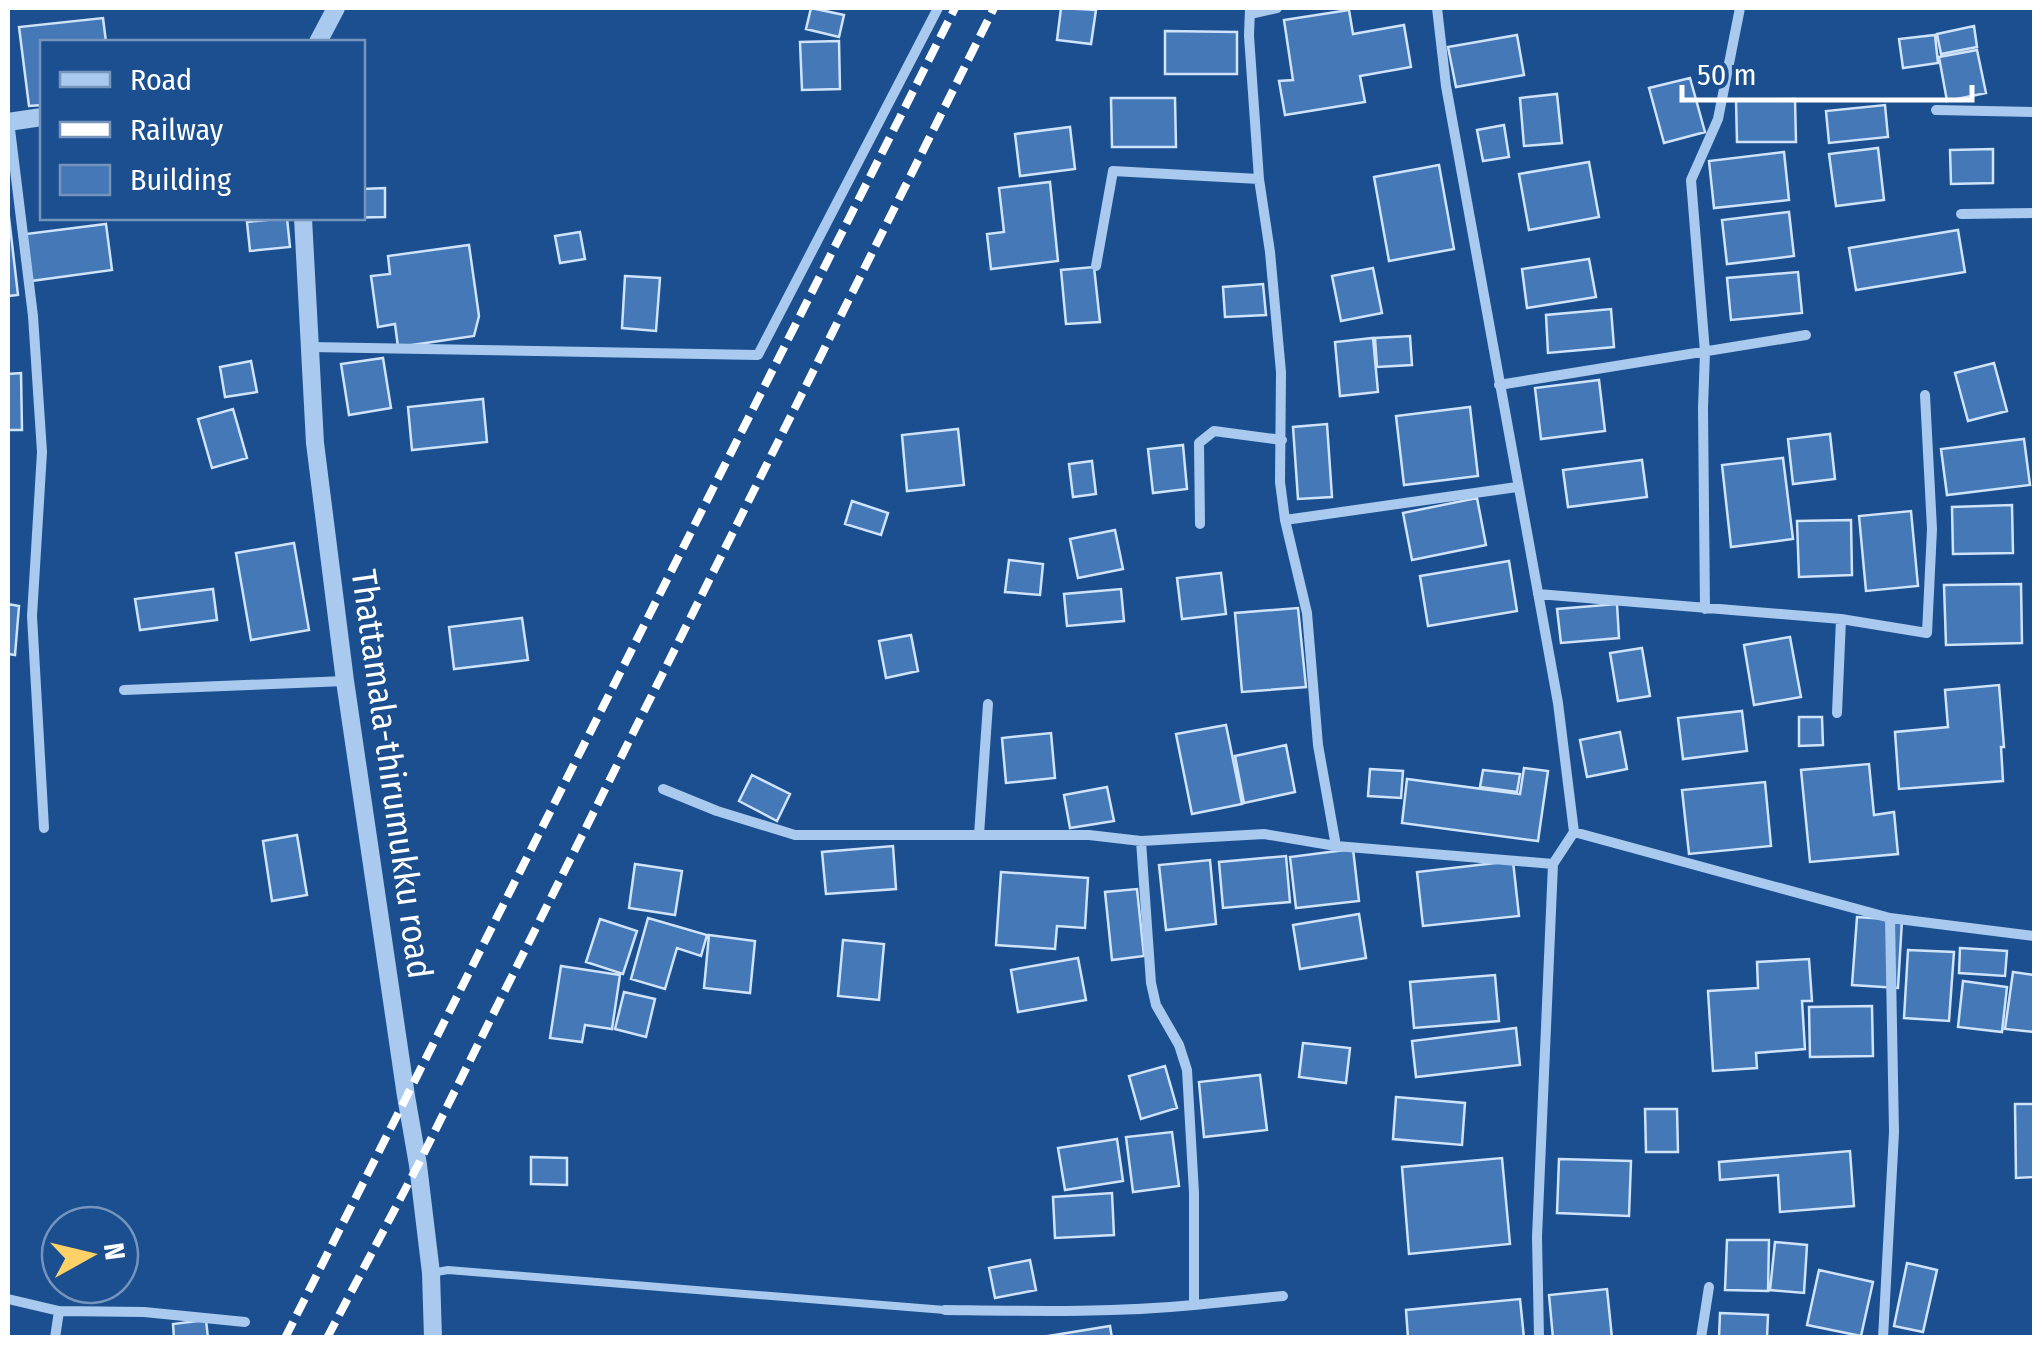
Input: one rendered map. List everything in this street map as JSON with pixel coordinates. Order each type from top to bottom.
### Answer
[{"type":"street","points":[[319,40],[336,8]]},
{"type":"street","points":[[310,347],[758,355],[938,8]]},
{"type":"street","points":[[1277,8],[1250,11],[1249,36],[1259,178],[1280,355],[1280,482],[1307,613],[1318,745],[1336,846]]},
{"type":"street","points":[[1437,8],[1446,86],[1558,702],[1574,832],[1553,864],[1537,1237],[1539,1338]]},
{"type":"street","points":[[1705,609],[1705,352],[1691,180],[1718,118],[1740,8]]},
{"type":"street","points":[[1936,110],[2034,112]]},
{"type":"street","points":[[40,116],[8,121],[33,316],[42,452],[32,616],[44,828]]},
{"type":"street","points":[[1096,266],[1113,172],[1259,178]]},
{"type":"street","points":[[1961,214],[2034,213]]},
{"type":"street","name":"Thattamala-thirumukku road","points":[[303,220],[314,443],[345,681],[418,1165],[434,1338]]},
{"type":"street","points":[[1500,385],[1806,335]]},
{"type":"street","points":[[1538,594],[1841,619],[1926,634],[1932,529],[1925,395]]},
{"type":"street","points":[[1200,524],[1198,443],[1214,431],[1282,440]]},
{"type":"street","points":[[1285,520],[1517,487]]},
{"type":"street","points":[[1836,714],[1841,619]]},
{"type":"street","points":[[124,690],[345,681]]},
{"type":"street","points":[[979,835],[988,704]]},
{"type":"street","points":[[662,789],[795,836],[1089,835],[1142,840],[1264,834],[1336,846],[1553,864]]},
{"type":"street","points":[[1574,832],[1890,918],[2034,936]]},
{"type":"street","points":[[1142,840],[1150,983],[1156,1006],[1178,1044],[1187,1070],[1194,1192],[1194,1305]]},
{"type":"street","points":[[1883,1338],[1894,1132],[1890,918]]},
{"type":"street","points":[[1701,1338],[1709,1287]]},
{"type":"street","points":[[945,1310],[1112,1310],[1284,1296]]},
{"type":"street","points":[[8,1299],[59,1311],[144,1312],[245,1322]]},
{"type":"street","points":[[55,1338],[59,1311]]},
{"type":"lane","points":[[430,1273],[448,1270],[945,1310]]},
{"type":"building","points":[[811,8],[844,15],[839,37],[806,29]]},
{"type":"building","points":[[1061,8],[1096,10],[1091,44],[1057,40]]},
{"type":"building","points":[[1349,10],[1353,34],[1404,25],[1411,67],[1360,76],[1365,102],[1285,115],[1279,81],[1293,80],[1284,20]]},
{"type":"building","points":[[103,18],[106,40],[40,40],[40,105],[29,106],[19,27]]},
{"type":"building","points":[[1974,26],[1977,47],[1941,54],[1937,34]]},
{"type":"building","points":[[1165,31],[1237,32],[1237,74],[1165,74]]},
{"type":"building","points":[[1517,35],[1524,75],[1456,87],[1448,47]]},
{"type":"building","points":[[1935,35],[1938,63],[1903,68],[1899,39]]},
{"type":"building","points":[[839,41],[840,89],[802,90],[800,42]]},
{"type":"building","points":[[1977,50],[1986,93],[1947,101],[1939,57]]},
{"type":"building","points":[[1690,78],[1705,132],[1664,143],[1649,88]]},
{"type":"building","points":[[1557,94],[1562,143],[1524,146],[1520,98]]},
{"type":"building","points":[[1111,98],[1175,98],[1176,147],[1112,147]]},
{"type":"building","points":[[1795,99],[1796,142],[1737,142],[1736,100]]},
{"type":"building","points":[[1885,105],[1888,137],[1829,143],[1826,111]]},
{"type":"building","points":[[1504,125],[1509,157],[1483,161],[1477,130]]},
{"type":"building","points":[[1070,127],[1075,169],[1020,176],[1015,134]]},
{"type":"building","points":[[1878,148],[1884,200],[1836,206],[1829,154]]},
{"type":"building","points":[[1993,149],[1993,183],[1951,184],[1950,150]]},
{"type":"building","points":[[1784,152],[1789,200],[1714,208],[1709,161]]},
{"type":"building","points":[[1589,162],[1599,217],[1529,230],[1519,174]]},
{"type":"building","points":[[1439,165],[1454,249],[1389,261],[1374,177]]},
{"type":"building","points":[[1050,182],[1058,261],[991,269],[987,234],[1004,232],[999,188]]},
{"type":"building","points":[[385,188],[385,217],[365,217],[365,189]]},
{"type":"building","points":[[8,209],[18,295],[8,296]]},
{"type":"building","points":[[1789,212],[1794,256],[1727,264],[1722,220]]},
{"type":"building","points":[[287,220],[290,247],[250,251],[247,222]]},
{"type":"building","points":[[106,224],[112,270],[31,281],[26,234]]},
{"type":"building","points":[[1958,230],[1965,272],[1856,290],[1849,248]]},
{"type":"building","points":[[580,232],[585,259],[560,263],[555,236]]},
{"type":"building","points":[[469,245],[479,316],[474,336],[398,347],[395,324],[378,327],[371,276],[390,274],[388,256]]},
{"type":"building","points":[[1589,259],[1596,297],[1527,308],[1522,269]]},
{"type":"building","points":[[1094,267],[1100,322],[1066,324],[1061,270]]},
{"type":"building","points":[[1373,268],[1382,313],[1341,321],[1332,276]]},
{"type":"building","points":[[1798,272],[1802,313],[1731,320],[1727,278]]},
{"type":"building","points":[[625,276],[660,278],[656,331],[622,328]]},
{"type":"building","points":[[1263,284],[1266,315],[1225,317],[1223,287]]},
{"type":"building","points":[[1611,309],[1614,347],[1548,353],[1546,315]]},
{"type":"building","points":[[1410,336],[1412,365],[1377,367],[1375,338]]},
{"type":"building","points":[[1373,338],[1378,392],[1340,396],[1335,342]]},
{"type":"building","points":[[383,358],[391,408],[349,415],[341,364]]},
{"type":"building","points":[[251,361],[257,392],[225,397],[220,367]]},
{"type":"building","points":[[1994,363],[2007,411],[1968,421],[1955,373]]},
{"type":"building","points":[[21,373],[22,430],[8,430],[8,374]]},
{"type":"building","points":[[1599,380],[1605,431],[1541,439],[1535,388]]},
{"type":"building","points":[[483,399],[487,442],[412,450],[408,407]]},
{"type":"building","points":[[1470,407],[1478,476],[1404,485],[1396,416]]},
{"type":"building","points":[[233,409],[247,458],[212,468],[198,419]]},
{"type":"building","points":[[1327,424],[1332,497],[1298,499],[1293,427]]},
{"type":"building","points":[[958,429],[964,485],[907,491],[902,435]]},
{"type":"building","points":[[1830,434],[1835,479],[1793,484],[1788,439]]},
{"type":"building","points":[[2024,439],[2030,485],[1947,495],[1941,449]]},
{"type":"building","points":[[1183,445],[1187,489],[1153,493],[1148,449]]},
{"type":"building","points":[[1783,458],[1793,539],[1731,547],[1722,465]]},
{"type":"building","points":[[1642,460],[1647,497],[1568,507],[1563,470]]},
{"type":"building","points":[[1092,461],[1096,494],[1073,497],[1069,464]]},
{"type":"building","points":[[1477,498],[1486,545],[1412,560],[1403,513]]},
{"type":"building","points":[[852,501],[888,513],[881,535],[845,524]]},
{"type":"building","points":[[2012,505],[2013,553],[1953,554],[1952,507]]},
{"type":"building","points":[[1911,511],[1918,586],[1866,591],[1859,516]]},
{"type":"building","points":[[1851,520],[1852,575],[1799,577],[1797,521]]},
{"type":"building","points":[[1115,530],[1123,569],[1078,578],[1070,539]]},
{"type":"building","points":[[294,543],[309,630],[251,640],[236,553]]},
{"type":"building","points":[[1009,560],[1043,564],[1040,595],[1005,592]]},
{"type":"building","points":[[1509,561],[1517,611],[1428,626],[1420,576]]},
{"type":"building","points":[[1221,573],[1226,614],[1182,619],[1177,578]]},
{"type":"building","points":[[2021,584],[2022,643],[1946,645],[1944,585]]},
{"type":"building","points":[[213,589],[217,620],[140,630],[135,599]]},
{"type":"building","points":[[1121,589],[1124,621],[1067,626],[1064,594]]},
{"type":"building","points":[[8,604],[19,606],[15,655],[8,654]]},
{"type":"building","points":[[1617,604],[1619,638],[1561,643],[1557,609]]},
{"type":"building","points":[[1298,608],[1306,687],[1242,692],[1235,613]]},
{"type":"building","points":[[522,618],[528,660],[454,669],[449,627]]},
{"type":"building","points":[[911,635],[918,671],[886,678],[879,641]]},
{"type":"building","points":[[1790,637],[1801,697],[1754,705],[1744,645]]},
{"type":"building","points":[[1642,648],[1650,696],[1618,701],[1610,653]]},
{"type":"building","points":[[1999,685],[2003,781],[1899,789],[1895,732],[1948,727],[1945,690]]},
{"type":"building","points":[[1742,711],[1747,751],[1683,759],[1678,718]]},
{"type":"building","points":[[1799,717],[1822,717],[1823,745],[1799,746]]},
{"type":"building","points":[[1226,725],[1242,804],[1192,814],[1176,734]]},
{"type":"building","points":[[1620,732],[1627,769],[1587,777],[1580,740]]},
{"type":"building","points":[[1051,733],[1055,778],[1006,783],[1002,738]]},
{"type":"building","points":[[1286,745],[1295,792],[1244,803],[1235,756]]},
{"type":"building","points":[[1869,764],[1874,815],[1894,812],[1898,854],[1810,862],[1801,770]]},
{"type":"building","points":[[1524,768],[1548,771],[1538,841],[1402,823],[1407,779],[1520,794]]},
{"type":"building","points":[[1370,769],[1403,771],[1401,798],[1368,796]]},
{"type":"building","points":[[1483,770],[1520,774],[1517,792],[1480,787]]},
{"type":"building","points":[[752,775],[790,794],[777,821],[739,801]]},
{"type":"building","points":[[1765,782],[1771,846],[1689,854],[1682,790]]},
{"type":"building","points":[[1107,787],[1114,821],[1070,828],[1064,795]]},
{"type":"building","points":[[297,835],[307,895],[272,901],[263,841]]},
{"type":"building","points":[[893,846],[896,889],[826,894],[822,852]]},
{"type":"building","points":[[1353,849],[1359,901],[1296,908],[1290,857]]},
{"type":"building","points":[[1286,856],[1290,902],[1223,908],[1219,862]]},
{"type":"building","points":[[1210,860],[1216,924],[1166,930],[1159,865]]},
{"type":"building","points":[[1513,861],[1519,916],[1423,926],[1417,872]]},
{"type":"building","points":[[635,864],[682,871],[675,915],[629,908]]},
{"type":"building","points":[[1001,872],[1088,878],[1085,928],[1057,926],[1055,949],[996,945]]},
{"type":"building","points":[[1137,889],[1144,956],[1112,960],[1105,892]]},
{"type":"building","points":[[1359,914],[1366,958],[1300,969],[1293,925]]},
{"type":"building","points":[[1857,917],[1902,920],[1898,988],[1852,985]]},
{"type":"building","points":[[648,918],[707,935],[701,956],[677,948],[665,989],[631,979]]},
{"type":"building","points":[[600,919],[637,931],[623,974],[586,962]]},
{"type":"building","points":[[709,935],[755,941],[750,993],[704,988]]},
{"type":"building","points":[[843,940],[884,944],[879,1000],[838,996]]},
{"type":"building","points":[[1960,948],[2007,951],[2005,976],[1959,973]]},
{"type":"building","points":[[1908,950],[1954,952],[1949,1021],[1904,1018]]},
{"type":"building","points":[[1078,958],[1086,1000],[1018,1012],[1011,970]]},
{"type":"building","points":[[1809,959],[1812,1001],[1802,1001],[1805,1049],[1756,1053],[1757,1068],[1713,1071],[1708,991],[1758,988],[1757,962]]},
{"type":"building","points":[[561,966],[620,975],[612,1029],[585,1025],[582,1042],[550,1038]]},
{"type":"building","points":[[2013,972],[2034,975],[2034,1032],[2005,1029]]},
{"type":"building","points":[[1495,975],[1499,1021],[1414,1028],[1410,982]]},
{"type":"building","points":[[1963,981],[2007,987],[2002,1032],[1958,1027]]},
{"type":"building","points":[[624,992],[655,999],[646,1037],[615,1029]]},
{"type":"building","points":[[1872,1006],[1873,1056],[1810,1057],[1809,1007]]},
{"type":"building","points":[[1516,1028],[1520,1065],[1416,1077],[1412,1041]]},
{"type":"building","points":[[1303,1043],[1350,1048],[1346,1083],[1299,1077]]},
{"type":"building","points":[[1165,1066],[1177,1108],[1141,1119],[1129,1076]]},
{"type":"building","points":[[1260,1075],[1267,1130],[1204,1137],[1199,1082]]},
{"type":"building","points":[[1396,1097],[1465,1103],[1462,1145],[1393,1139]]},
{"type":"building","points":[[2015,1104],[2034,1104],[2034,1177],[2016,1178]]},
{"type":"building","points":[[1645,1109],[1677,1109],[1678,1152],[1646,1152]]},
{"type":"building","points":[[1172,1132],[1179,1186],[1133,1192],[1126,1137]]},
{"type":"building","points":[[1117,1139],[1123,1181],[1065,1190],[1058,1148]]},
{"type":"building","points":[[1850,1151],[1854,1206],[1780,1212],[1778,1175],[1720,1180],[1719,1162]]},
{"type":"building","points":[[531,1157],[567,1158],[567,1185],[531,1184]]},
{"type":"building","points":[[1502,1158],[1510,1244],[1409,1254],[1402,1167]]},
{"type":"building","points":[[1559,1159],[1631,1161],[1629,1216],[1557,1213]]},
{"type":"building","points":[[1112,1193],[1114,1235],[1055,1238],[1053,1197]]},
{"type":"building","points":[[1727,1240],[1769,1240],[1768,1291],[1725,1290]]},
{"type":"building","points":[[1775,1242],[1807,1245],[1804,1293],[1770,1290]]},
{"type":"building","points":[[1030,1260],[1036,1290],[995,1298],[989,1268]]},
{"type":"building","points":[[1907,1263],[1937,1270],[1923,1332],[1894,1326]]},
{"type":"building","points":[[1819,1270],[1873,1282],[1861,1336],[1807,1325]]},
{"type":"building","points":[[1607,1289],[1612,1338],[1553,1338],[1549,1295]]},
{"type":"building","points":[[1520,1299],[1524,1338],[1408,1338],[1406,1310]]},
{"type":"building","points":[[1720,1313],[1768,1315],[1767,1338],[1719,1338]]},
{"type":"building","points":[[206,1320],[208,1338],[174,1338],[173,1324]]},
{"type":"building","points":[[1110,1326],[1112,1338],[1036,1338]]},
{"type":"railway","points":[[285,1338],[955,8]]},
{"type":"railway","points":[[327,1338],[418,1165],[994,8]]}]
